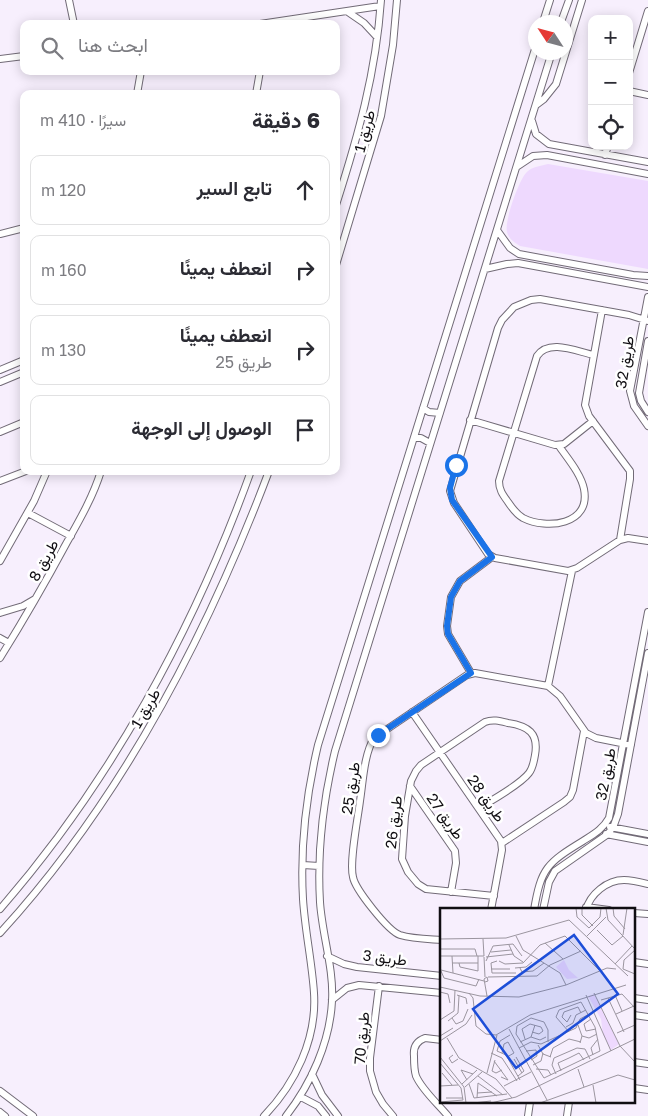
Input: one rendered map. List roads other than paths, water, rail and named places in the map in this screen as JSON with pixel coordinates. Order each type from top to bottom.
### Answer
[{"type":"street","points":[[69,0],[73,20]]},
{"type":"street","name":"طريق 1","points":[[340,252],[381,116],[394,45],[398,0]]},
{"type":"street","points":[[545,15],[550,0]]},
{"type":"street","points":[[564,15],[569,0]]},
{"type":"street","points":[[536,105],[544,99],[556,84],[582,0]]},
{"type":"street","points":[[290,20],[348,12],[381,3]]},
{"type":"street","name":"طريق 1","points":[[340,191],[366,102],[378,38],[381,3]]},
{"type":"street","points":[[633,62],[646,28],[648,11]]},
{"type":"street","points":[[348,12],[364,23],[378,38]]},
{"type":"street","points":[[0,59],[20,56]]},
{"type":"street","points":[[264,1116],[284,1093],[294,1077],[302,1060],[312,1026],[314,994],[304,918],[303,865],[311,774],[322,731],[532,60]]},
{"type":"street","points":[[286,1116],[301,1097],[312,1074],[325,1038],[332,1000],[321,920],[319,866],[325,801],[338,738],[550,60]]},
{"type":"street","points":[[138,90],[141,75]]},
{"type":"street","points":[[257,90],[259,75]]},
{"type":"street","points":[[633,92],[648,95]]},
{"type":"street","points":[[531,118],[536,134],[549,144],[648,162]]},
{"type":"street","points":[[605,155],[607,150]]},
{"type":"street","points":[[517,167],[521,162],[533,156],[547,155],[648,174]]},
{"type":"street","points":[[0,234],[20,229]]},
{"type":"street","points":[[497,230],[510,248],[519,254],[633,275],[648,276]]},
{"type":"street","points":[[485,270],[507,264],[518,264],[648,287]]},
{"type":"street","name":"طريق 32","points":[[648,297],[646,320],[630,392],[634,406],[648,426]]},
{"type":"street","points":[[646,320],[540,299],[531,300],[514,307],[502,320],[498,328],[451,484],[450,496],[492,557],[564,571],[572,570],[620,540],[628,538],[648,541]]},
{"type":"street","points":[[602,310],[585,405],[593,421],[630,471],[620,540]]},
{"type":"street","name":"طريق 32","points":[[648,341],[639,393],[641,401],[648,412]]},
{"type":"street","points":[[470,420],[513,433],[559,446],[584,487],[581,508],[573,519],[552,524],[531,521],[522,517],[501,492],[499,486],[500,477],[513,433],[539,353],[543,349],[554,346],[594,355]]},
{"type":"street","points":[[0,370],[20,362]]},
{"type":"street","points":[[0,382],[20,374]]},
{"type":"street","points":[[423,408],[429,412],[440,413]]},
{"type":"street","points":[[559,446],[567,442],[593,421]]},
{"type":"street","points":[[0,432],[20,424]]},
{"type":"street","points":[[414,438],[421,438],[430,443]]},
{"type":"street","points":[[0,481],[20,473]]},
{"type":"street","points":[[0,561],[28,513],[45,475]]},
{"type":"street","name":"طريق 8","points":[[0,658],[71,536],[89,502],[99,475]]},
{"type":"street","name":"طريق 1","points":[[0,909],[67,824],[142,707],[170,657],[213,567],[250,475]]},
{"type":"street","name":"طريق 1","points":[[0,933],[41,885],[77,838],[152,722],[202,629],[242,539],[267,475]]},
{"type":"street","points":[[28,513],[71,536]]},
{"type":"street","points":[[492,557],[460,581],[451,597],[447,626],[448,634],[471,673],[548,686],[560,696],[584,731],[596,738],[627,745]]},
{"type":"street","points":[[548,686],[572,570]]},
{"type":"street","points":[[0,613],[23,606],[36,599]]},
{"type":"street","name":"طريق 32","points":[[543,908],[548,882],[555,870],[608,834],[618,814],[648,612]]},
{"type":"street","points":[[0,638],[9,643]]},
{"type":"street","name":"طريق 32","points":[[534,908],[540,882],[546,869],[555,859],[604,826],[611,812],[648,653]]},
{"type":"street","name":"طريق 25","points":[[440,940],[401,935],[392,930],[357,888],[352,874],[369,747],[378,735],[471,673]]},
{"type":"street","name":"طريق 28","points":[[412,712],[502,844],[491,908]]},
{"type":"street","points":[[440,752],[489,720],[517,724],[526,728],[532,734],[536,750],[530,772],[522,780],[479,808]]},
{"type":"street","points":[[502,844],[570,797],[584,731]]},
{"type":"street","name":"طريق 26","points":[[440,752],[418,768],[413,776],[410,786],[402,855],[404,866],[423,888],[494,896]]},
{"type":"street","name":"طريق 27","points":[[410,786],[455,851],[456,863],[451,892]]},
{"type":"street","points":[[604,826],[648,834]]},
{"type":"street","points":[[597,832],[648,842]]},
{"type":"street","points":[[303,865],[319,866]]},
{"type":"street","points":[[586,908],[594,895],[616,881],[625,880],[648,884]]},
{"type":"street","name":"طريق 3","points":[[327,956],[344,964],[357,967],[440,976]]},
{"type":"street","name":"طريق 3","points":[[332,1000],[341,991],[352,986],[365,985],[440,993]]},
{"type":"street","name":"طريق 70","points":[[379,986],[370,1070],[376,1092],[393,1116]]},
{"type":"street","points":[[439,1101],[416,1076],[414,1052],[417,1043],[425,1038],[440,1040]]},
{"type":"street","points":[[312,1074],[322,1095],[338,1116]]},
{"type":"street","points":[[0,1091],[33,1116]]},
{"type":"street","points":[[301,1097],[318,1106],[326,1116]]},
{"type":"street","points":[[441,1104],[448,1116]]},
{"type":"street","points":[[0,1112],[5,1116]]}]
